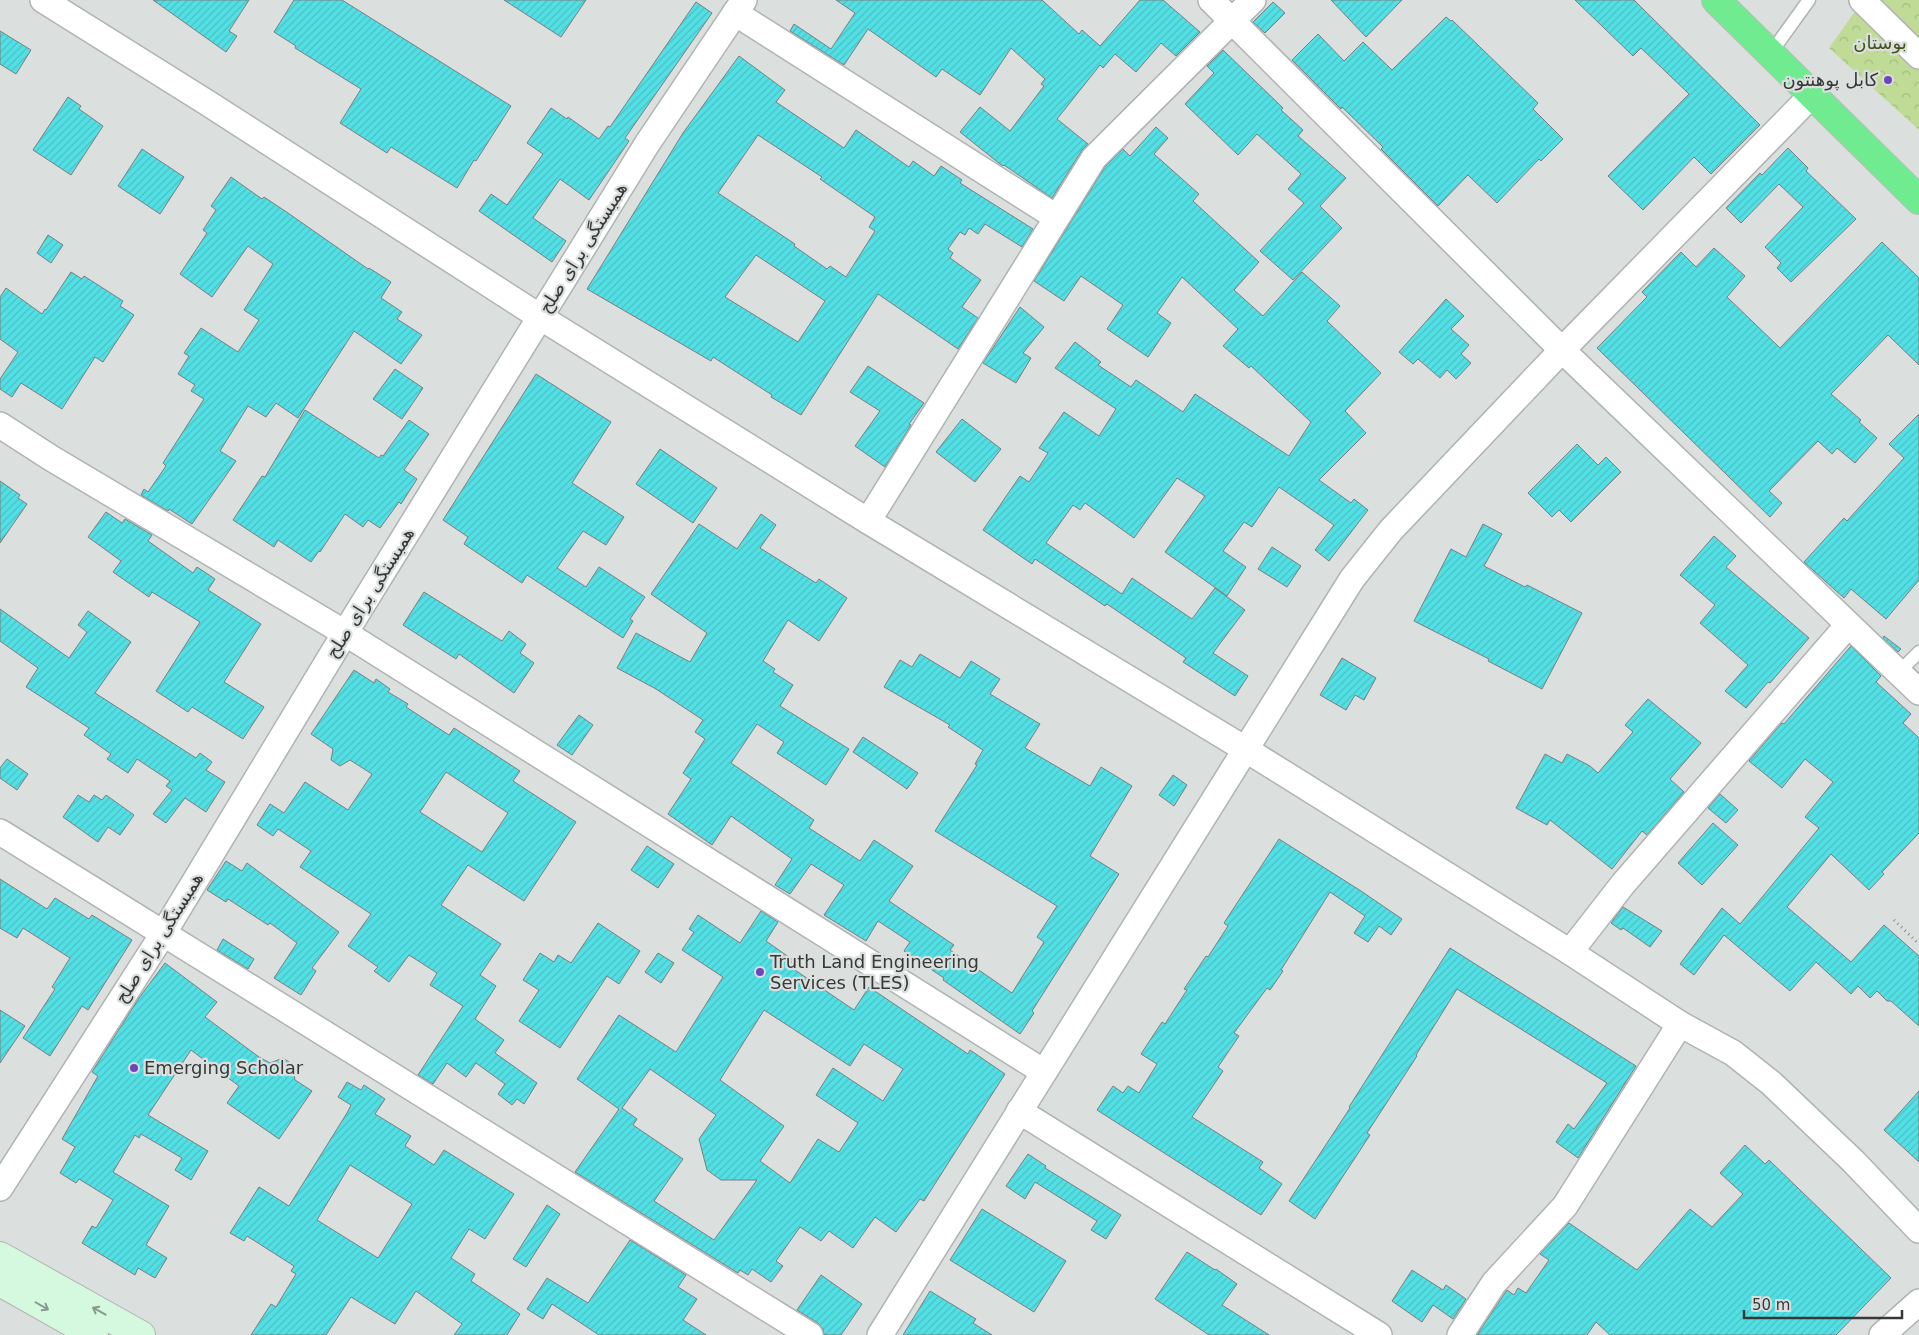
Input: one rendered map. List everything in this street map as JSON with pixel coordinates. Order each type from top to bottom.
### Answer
[{"type":"highway","points":[[1716,0],[1919,200]]},
{"type":"main road","points":[[0,1256],[141,1335]]},
{"type":"main road","points":[[0,1282],[94,1335]]},
{"type":"street","points":[[43,0],[206,102],[540,317],[868,522],[1245,749],[1570,952],[1680,1024],[1733,1053],[1771,1083],[1853,1161],[1919,1230]]},
{"type":"street","points":[[1211,0],[1562,350],[1919,692]]},
{"type":"street","points":[[868,522],[1094,158],[1253,0]]},
{"type":"street","points":[[1862,0],[1919,56]]},
{"type":"street","points":[[740,7],[1056,217]]},
{"type":"street","name":"همبستگی برای صلح","points":[[0,1188],[163,934],[345,633],[647,144],[740,7]]},
{"type":"street","points":[[880,1335],[1352,579],[1392,530],[1562,350],[1812,95]]},
{"type":"street","points":[[0,425],[51,458],[345,633],[1044,1072]]},
{"type":"street","points":[[1570,952],[1623,884],[1848,624]]},
{"type":"street","points":[[0,832],[810,1335]]},
{"type":"street","points":[[1460,1335],[1494,1283],[1564,1206],[1680,1024]]},
{"type":"street","points":[[1019,1111],[1379,1335]]},
{"type":"street","points":[[1882,1335],[1919,1302]]},
{"type":"lane","points":[[1770,54],[1809,0]]},
{"type":"lane","points":[[1899,672],[1919,652]]},
{"type":"path","points":[[1894,920],[1919,944]]},
{"type":"green space","name":"بوستان","points":[[1863,0],[1919,0],[1919,130],[1829,48]]},
{"type":"building","points":[[153,0],[249,0],[229,31],[237,36],[226,52]]},
{"type":"building","points":[[294,0],[342,0],[511,106],[457,188],[391,147],[387,153],[340,123],[361,89],[295,48],[296,46],[274,32]]},
{"type":"building","points":[[504,0],[586,0],[561,37]]},
{"type":"building","points":[[836,0],[1042,0],[1079,34],[1082,30],[1100,46],[1140,0],[1163,0],[1200,32],[1176,56],[1161,43],[1136,72],[1115,54],[1103,68],[1100,65],[1057,119],[1088,144],[1082,150],[1052,198],[1000,164],[960,132],[980,107],[1010,131],[1044,86],[1041,84],[1045,79],[1011,48],[980,95],[942,69],[936,77],[868,29],[844,65],[790,31],[794,24],[831,49],[855,13]]},
{"type":"building","points":[[1331,0],[1402,0],[1366,37]]},
{"type":"building","points":[[1575,0],[1634,0],[1760,125],[1711,174],[1694,157],[1643,210],[1608,176],[1689,94],[1641,48],[1633,56]]},
{"type":"building","points":[[696,2],[712,13],[625,138],[629,141],[589,200],[560,179],[533,218],[566,241],[552,262],[479,211],[491,194],[507,205],[543,154],[527,143],[551,108],[567,119],[568,117],[599,139],[608,126],[610,127]]},
{"type":"building","points":[[1273,2],[1285,13],[1265,33],[1253,22]]},
{"type":"building","points":[[1446,17],[1452,20],[1538,103],[1533,109],[1563,139],[1541,161],[1539,159],[1497,203],[1468,175],[1438,206],[1381,149],[1383,147],[1342,107],[1341,109],[1292,60],[1318,34],[1344,61],[1363,42],[1392,70]]},
{"type":"building","points":[[0,31],[31,50],[16,74],[0,64]]},
{"type":"building","points":[[1223,50],[1303,130],[1298,136],[1346,178],[1320,206],[1342,228],[1293,280],[1260,251],[1304,203],[1288,189],[1301,174],[1257,134],[1238,155],[1185,104],[1214,73],[1207,66]]},
{"type":"building","points":[[739,56],[785,90],[776,102],[844,148],[856,130],[909,167],[913,161],[934,176],[941,166],[962,180],[960,183],[1033,229],[1022,247],[985,224],[978,234],[969,228],[965,235],[960,232],[948,249],[953,253],[950,258],[981,280],[962,307],[978,318],[958,349],[878,294],[801,415],[713,357],[711,361],[587,289],[683,133]],"holes":[[[758,135],[822,177],[820,179],[875,217],[869,227],[875,231],[846,277],[830,266],[827,269],[794,246],[795,244],[718,193]],[[756,255],[825,301],[798,342],[725,297]]]},
{"type":"building","points":[[68,97],[81,106],[79,109],[103,126],[71,175],[33,150]]},
{"type":"building","points":[[1156,127],[1168,138],[1154,154],[1199,194],[1193,201],[1259,262],[1234,290],[1263,316],[1302,272],[1340,306],[1327,321],[1381,373],[1345,411],[1366,433],[1319,480],[1351,503],[1354,499],[1368,510],[1329,561],[1315,550],[1334,525],[1279,487],[1252,527],[1244,522],[1223,551],[1246,567],[1227,596],[1165,552],[1205,496],[1177,478],[1134,538],[1085,503],[1080,510],[1073,505],[1046,543],[1122,594],[1132,578],[1192,619],[1215,588],[1245,610],[1213,653],[1248,676],[1235,696],[1183,662],[1186,658],[1107,604],[1105,606],[1035,559],[1032,564],[983,530],[1020,476],[1029,482],[1048,453],[1039,448],[1064,412],[1099,436],[1116,409],[1055,368],[1075,342],[1101,362],[1098,365],[1131,387],[1136,380],[1183,412],[1195,394],[1289,456],[1311,422],[1251,366],[1249,368],[1223,346],[1238,329],[1182,277],[1157,313],[1171,323],[1148,357],[1107,329],[1123,305],[1081,276],[1064,301],[1034,281],[1105,167],[1123,149],[1130,156]]},
{"type":"building","points":[[1788,148],[1808,168],[1806,171],[1856,219],[1791,282],[1777,268],[1781,263],[1765,247],[1803,207],[1779,184],[1741,223],[1726,208],[1760,173],[1762,175]]},
{"type":"building","points":[[142,149],[184,177],[160,214],[118,186]]},
{"type":"building","points":[[231,177],[262,199],[264,197],[288,213],[368,269],[391,282],[381,298],[402,312],[397,319],[422,335],[401,364],[354,331],[298,418],[276,403],[266,417],[248,406],[220,451],[236,461],[192,524],[169,509],[168,511],[141,495],[144,489],[148,492],[166,466],[163,463],[204,399],[191,391],[195,385],[178,374],[189,356],[184,353],[201,328],[238,352],[259,320],[244,310],[273,264],[248,246],[212,297],[180,274],[207,233],[203,230],[216,210],[211,206]]},
{"type":"building","points":[[48,235],[63,245],[51,263],[37,253]]},
{"type":"building","points":[[1882,242],[1919,278],[1919,365],[1888,335],[1831,394],[1861,420],[1859,422],[1877,438],[1855,463],[1837,448],[1832,454],[1818,441],[1769,491],[1782,503],[1770,517],[1597,348],[1647,297],[1642,292],[1681,252],[1696,267],[1714,248],[1745,276],[1727,297],[1780,348]]},
{"type":"building","points":[[71,272],[82,279],[84,276],[123,301],[120,306],[134,315],[103,362],[95,357],[62,409],[21,383],[12,397],[0,389],[0,379],[18,352],[0,339],[0,297],[6,288],[42,314]]},
{"type":"building","points":[[1446,299],[1464,316],[1451,329],[1469,345],[1461,354],[1471,363],[1456,379],[1447,370],[1440,378],[1418,359],[1413,364],[1399,352]]},
{"type":"building","points":[[1020,307],[1044,327],[1023,353],[1031,358],[1016,383],[983,363]]},
{"type":"building","points":[[868,366],[924,403],[909,424],[911,425],[885,467],[855,446],[880,411],[850,392]]},
{"type":"building","points":[[395,369],[423,388],[402,419],[373,399]]},
{"type":"building","points":[[536,374],[611,422],[572,483],[624,517],[606,545],[583,531],[557,568],[586,587],[599,567],[645,597],[630,619],[633,621],[623,638],[527,575],[522,583],[464,544],[468,537],[443,520]]},
{"type":"building","points":[[305,410],[379,458],[381,455],[383,456],[409,420],[429,434],[404,470],[417,479],[401,504],[399,502],[380,528],[368,520],[363,527],[345,514],[320,552],[311,562],[278,540],[274,547],[233,520],[262,476],[265,477]]},
{"type":"building","points":[[1919,414],[1919,580],[1886,619],[1851,589],[1844,598],[1804,562],[1844,518],[1847,521],[1904,458],[1889,444]]},
{"type":"building","points":[[962,419],[1001,449],[975,482],[936,452]]},
{"type":"building","points":[[1577,444],[1598,465],[1606,457],[1621,472],[1571,522],[1559,510],[1552,517],[1528,493]]},
{"type":"building","points":[[660,449],[717,488],[693,523],[636,484]]},
{"type":"building","points":[[0,481],[20,495],[18,498],[27,504],[0,543]]},
{"type":"building","points":[[106,512],[122,523],[125,519],[152,535],[148,541],[193,573],[197,567],[215,579],[208,590],[261,624],[224,682],[264,707],[243,739],[192,707],[188,712],[156,691],[200,622],[152,592],[149,597],[113,572],[121,561],[88,537]]},
{"type":"building","points":[[761,514],[776,525],[760,548],[816,583],[819,579],[847,598],[819,641],[788,620],[763,661],[775,669],[773,672],[793,685],[780,706],[849,749],[826,785],[777,753],[784,742],[757,724],[731,763],[814,820],[809,828],[860,861],[874,840],[913,866],[889,901],[954,945],[950,950],[1012,993],[1044,942],[1037,937],[1057,906],[935,831],[977,765],[975,764],[983,750],[948,727],[950,725],[884,687],[900,660],[912,667],[920,654],[960,678],[971,661],[1000,679],[990,694],[1040,724],[1025,748],[1090,786],[1101,767],[1132,786],[1090,856],[1119,874],[1032,1011],[1034,1013],[1020,1034],[904,951],[910,942],[878,921],[866,941],[824,915],[844,885],[811,864],[790,894],[775,885],[792,859],[731,816],[712,845],[668,814],[691,779],[683,773],[705,739],[695,732],[703,720],[656,689],[617,668],[636,633],[690,662],[707,633],[651,594],[699,524],[737,549]]},
{"type":"building","points":[[1483,524],[1502,534],[1484,566],[1582,613],[1542,689],[1488,661],[1489,659],[1414,621],[1451,549],[1466,557]]},
{"type":"building","points":[[1714,536],[1736,556],[1726,567],[1809,638],[1746,708],[1725,691],[1748,665],[1700,623],[1715,605],[1680,575]]},
{"type":"building","points":[[1272,547],[1301,566],[1287,587],[1258,569]]},
{"type":"building","points":[[424,592],[502,641],[509,631],[526,644],[520,653],[534,663],[514,693],[459,654],[456,659],[403,625]]},
{"type":"building","points":[[0,609],[69,658],[87,632],[78,625],[88,611],[131,642],[95,693],[196,758],[200,753],[212,762],[206,770],[225,782],[206,812],[185,798],[166,823],[153,814],[172,790],[166,786],[170,781],[137,759],[128,773],[107,759],[111,754],[84,735],[89,728],[26,687],[38,668],[0,641]]},
{"type":"building","points":[[1884,636],[1901,649],[1898,652],[1883,638]]},
{"type":"building","points":[[1851,646],[1881,676],[1876,682],[1911,714],[1903,723],[1919,738],[1919,833],[1882,872],[1884,874],[1869,890],[1831,854],[1787,907],[1851,962],[1884,925],[1919,956],[1919,1026],[1877,991],[1870,998],[1858,986],[1851,994],[1816,962],[1790,991],[1724,935],[1694,975],[1680,964],[1722,908],[1740,924],[1819,828],[1805,817],[1833,782],[1805,759],[1782,788],[1749,761],[1782,723],[1784,724]]},
{"type":"building","points":[[1342,658],[1376,678],[1364,700],[1355,695],[1346,710],[1320,695]]},
{"type":"building","points":[[354,670],[374,683],[376,679],[390,689],[388,692],[408,704],[406,707],[449,735],[454,728],[520,771],[513,781],[576,822],[524,901],[468,865],[441,905],[501,944],[480,975],[496,986],[475,1019],[504,1040],[495,1053],[537,1083],[524,1104],[517,1099],[512,1105],[498,1094],[505,1084],[476,1063],[466,1077],[447,1063],[433,1084],[418,1075],[463,1006],[430,985],[437,973],[409,955],[389,982],[374,971],[378,967],[348,946],[371,914],[300,867],[311,851],[278,829],[273,836],[257,825],[270,804],[284,813],[305,782],[348,810],[372,774],[350,760],[340,766],[331,760],[333,749],[311,734]],"holes":[[[446,772],[508,813],[482,852],[420,812]]]},
{"type":"building","points":[[1648,699],[1701,743],[1670,779],[1684,792],[1647,835],[1642,831],[1612,869],[1550,820],[1547,825],[1516,808],[1545,754],[1562,763],[1567,754],[1590,766],[1598,773],[1633,732],[1625,725]]},
{"type":"building","points":[[579,715],[593,725],[572,755],[557,745]]},
{"type":"building","points":[[863,737],[918,773],[907,789],[853,752]]},
{"type":"building","points":[[7,759],[28,774],[17,790],[0,778],[0,768]]},
{"type":"building","points":[[1173,775],[1187,785],[1174,806],[1159,795]]},
{"type":"building","points":[[1720,794],[1738,810],[1726,823],[1708,808]]},
{"type":"building","points":[[78,795],[89,802],[94,795],[102,800],[106,795],[134,815],[120,835],[108,827],[98,842],[63,817]]},
{"type":"building","points":[[1713,823],[1738,845],[1702,885],[1678,863]]},
{"type":"building","points":[[1279,839],[1402,919],[1391,935],[1379,926],[1368,942],[1354,933],[1365,916],[1330,892],[1281,970],[1283,971],[1270,990],[1267,988],[1234,1033],[1239,1036],[1218,1067],[1223,1071],[1192,1117],[1263,1162],[1259,1168],[1282,1184],[1261,1215],[1097,1110],[1113,1086],[1123,1093],[1128,1086],[1139,1093],[1157,1064],[1141,1054],[1162,1022],[1165,1024],[1187,990],[1184,989],[1228,926],[1224,923]]},
{"type":"building","points":[[647,846],[674,864],[658,888],[631,870]]},
{"type":"building","points":[[226,861],[242,871],[247,863],[339,932],[312,968],[316,971],[301,995],[274,978],[297,943],[270,923],[268,925],[228,899],[226,902],[207,890]]},
{"type":"building","points":[[0,879],[47,909],[55,898],[89,919],[92,915],[132,940],[88,1010],[82,1006],[50,1056],[23,1038],[55,989],[52,987],[70,958],[23,928],[17,938],[0,928]]},
{"type":"building","points":[[1623,907],[1662,931],[1650,947],[1623,928],[1621,930],[1611,923]]},
{"type":"building","points":[[761,911],[778,922],[766,941],[793,960],[789,966],[854,1010],[869,987],[968,1054],[970,1050],[1005,1074],[924,1201],[920,1199],[896,1232],[875,1217],[853,1248],[829,1231],[821,1241],[800,1227],[776,1261],[783,1266],[771,1282],[752,1269],[748,1275],[740,1270],[738,1273],[575,1172],[619,1109],[577,1079],[619,1015],[676,1052],[723,977],[682,950],[694,932],[689,929],[698,915],[740,943]],"holes":[[[764,1010],[850,1066],[864,1044],[903,1069],[883,1101],[833,1068],[816,1095],[858,1123],[839,1152],[818,1139],[790,1183],[760,1161],[784,1126],[720,1080]],[[650,1069],[716,1115],[699,1139],[707,1170],[721,1180],[757,1180],[714,1240],[654,1201],[683,1159],[633,1125],[637,1119],[622,1108]]]},
{"type":"building","points":[[598,923],[640,951],[619,984],[607,976],[560,1048],[519,1021],[539,990],[523,980],[540,953],[554,962],[558,955],[571,963]]},
{"type":"building","points":[[223,939],[254,959],[248,969],[217,950]]},
{"type":"building","points":[[1450,948],[1636,1066],[1578,1158],[1556,1142],[1568,1124],[1574,1129],[1607,1083],[1457,989],[1417,1056],[1367,1133],[1370,1135],[1315,1219],[1289,1201],[1350,1108]]},
{"type":"building","points":[[658,953],[674,963],[661,983],[645,972]]},
{"type":"building","points":[[165,963],[217,1002],[205,1017],[270,1063],[283,1058],[292,1064],[295,1080],[312,1091],[279,1139],[227,1103],[239,1086],[191,1050],[148,1115],[208,1151],[191,1180],[175,1170],[182,1158],[141,1134],[139,1138],[135,1135],[113,1172],[169,1206],[146,1245],[167,1258],[155,1278],[138,1268],[135,1275],[82,1243],[92,1226],[96,1228],[113,1200],[79,1179],[76,1183],[60,1173],[75,1147],[62,1139],[98,1076],[92,1072],[139,998]]},
{"type":"building","points":[[0,1010],[25,1026],[0,1063]]},
{"type":"building","points":[[347,1082],[361,1090],[364,1085],[385,1099],[375,1114],[411,1136],[405,1146],[434,1165],[444,1150],[514,1194],[485,1239],[469,1229],[451,1258],[475,1274],[471,1281],[520,1314],[507,1335],[454,1335],[462,1324],[416,1291],[395,1324],[351,1297],[326,1335],[251,1335],[271,1304],[276,1307],[296,1274],[291,1271],[294,1266],[247,1236],[244,1241],[230,1233],[259,1187],[289,1206],[351,1105],[338,1097]],"holes":[[[350,1165],[412,1204],[378,1258],[317,1220]]]},
{"type":"building","points":[[1919,1091],[1919,1162],[1884,1130]]},
{"type":"building","points":[[1745,1145],[1765,1164],[1769,1160],[1891,1278],[1836,1335],[1610,1335],[1596,1322],[1587,1335],[1477,1335],[1507,1290],[1514,1295],[1518,1288],[1526,1293],[1549,1260],[1540,1254],[1569,1223],[1637,1270],[1690,1209],[1712,1227],[1743,1194],[1720,1173]]},
{"type":"building","points":[[1028,1154],[1046,1166],[1045,1168],[1121,1215],[1106,1239],[1091,1230],[1097,1221],[1035,1182],[1025,1199],[1006,1186]]},
{"type":"building","points":[[547,1205],[560,1214],[526,1267],[513,1259]]},
{"type":"building","points":[[982,1209],[1066,1261],[1034,1312],[950,1260]]},
{"type":"building","points":[[630,1240],[686,1275],[678,1287],[697,1299],[683,1320],[706,1335],[599,1335],[552,1304],[543,1319],[527,1309],[547,1278],[588,1303]]},
{"type":"building","points":[[1187,1252],[1237,1284],[1222,1305],[1269,1335],[1209,1335],[1155,1299]]},
{"type":"building","points":[[1412,1270],[1443,1290],[1446,1285],[1466,1299],[1453,1319],[1433,1305],[1422,1322],[1392,1301]]},
{"type":"building","points":[[821,1275],[862,1304],[841,1335],[824,1335],[823,1329],[818,1323],[797,1310]]},
{"type":"building","points":[[930,1291],[976,1319],[973,1323],[992,1335],[903,1335]]},
{"type":"place","name":"کابل پوهنتون","points":[[1888,80]]},
{"type":"place","name":"Truth Land Engineering Services (TLES)","points":[[760,972]]},
{"type":"place","name":"Emerging Scholar","points":[[134,1068]]}]
